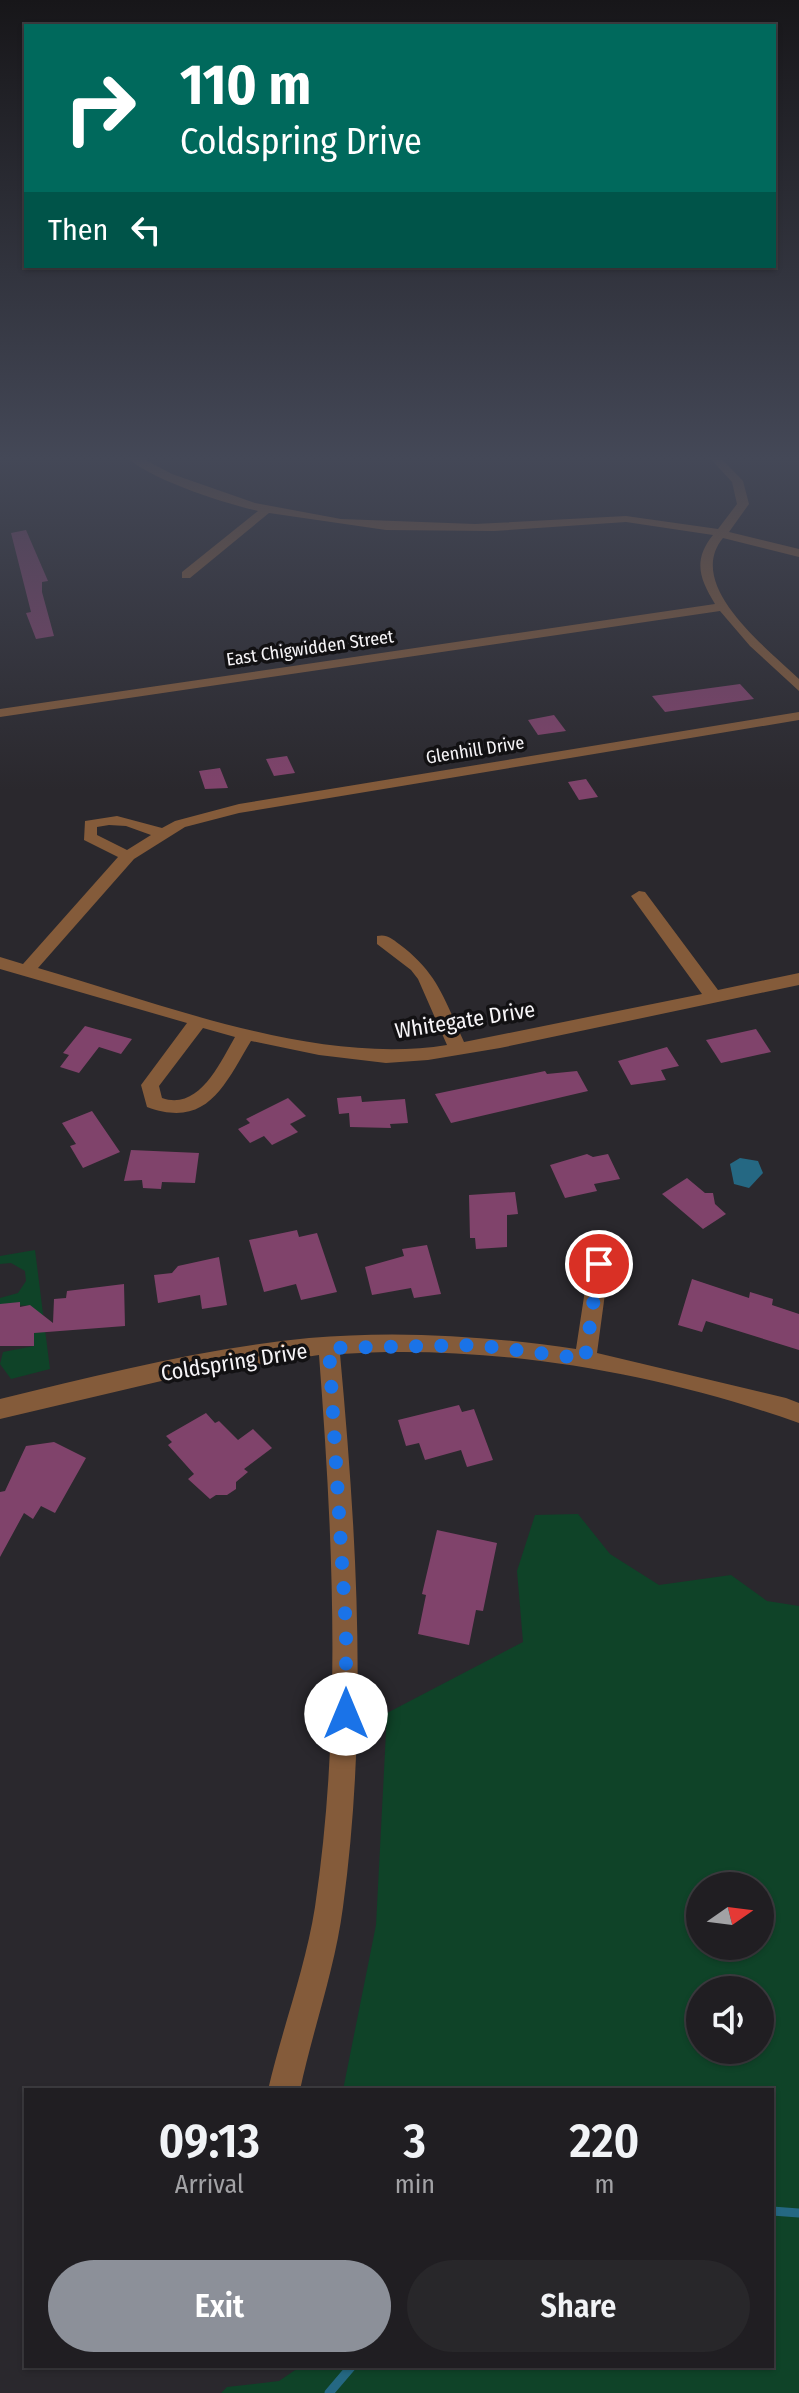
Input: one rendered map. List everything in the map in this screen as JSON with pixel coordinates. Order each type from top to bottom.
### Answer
[{"type":"street","points":[[186,575],[196,567]]},
{"type":"street","points":[[703,567],[708,587],[721,607],[799,687]]},
{"type":"street","name":"East Chigwidden Street","points":[[0,713],[721,607]]},
{"type":"street","name":"Glenhill Drive","points":[[27,970],[128,856],[160,833],[180,824],[239,809],[799,716]]},
{"type":"street","points":[[128,856],[89,837],[90,824],[108,818],[126,820],[160,833]]},
{"type":"street","points":[[639,896],[714,997]]},
{"type":"street","points":[[383,940],[417,966],[426,978],[458,1049]]},
{"type":"street","name":"Whitegate Drive","points":[[0,963],[246,1034],[319,1049],[386,1057],[458,1049],[799,979]]},
{"type":"street","points":[[198,1021],[150,1085],[154,1102],[169,1110],[191,1107],[207,1095],[246,1034]]},
{"type":"street","points":[[585,1359],[599,1264]]},
{"type":"street","name":"Coldspring Drive","points":[[0,1409],[113,1382],[257,1354],[329,1348],[477,1345],[623,1365],[799,1413]]},
{"type":"street","points":[[284,2088],[329,1910],[346,1743],[346,1629],[329,1348]]},
{"type":"green space","points":[[35,1250],[50,1369],[11,1379],[0,1364],[3,1352],[34,1346],[30,1306],[0,1304],[0,1298],[18,1293],[26,1281],[25,1271],[11,1263],[0,1264],[0,1256]]},
{"type":"green space","points":[[578,1514],[610,1554],[659,1585],[731,1575],[767,1601],[799,1606],[799,2393],[221,2393],[227,2387],[279,2381],[298,2368],[774,2368],[774,2088],[343,2088],[376,1925],[387,1713],[523,1642],[517,1571],[535,1515]]},
{"type":"water","points":[[740,1158],[758,1161],[763,1173],[749,1188],[734,1184],[730,1164]]},
{"type":"building","points":[[20,567],[42,567],[48,581],[42,582],[42,592],[54,636],[36,639],[26,613],[31,612]]},
{"type":"building","points":[[740,684],[754,699],[665,712],[652,696]]},
{"type":"building","points":[[554,715],[566,731],[538,735],[528,720]]},
{"type":"building","points":[[287,756],[295,773],[274,776],[266,759]]},
{"type":"building","points":[[220,768],[228,788],[205,789],[199,771]]},
{"type":"building","points":[[586,779],[598,797],[579,800],[568,782]]},
{"type":"building","points":[[85,1026],[132,1039],[121,1054],[99,1047],[79,1073],[60,1067],[69,1055],[63,1053]]},
{"type":"building","points":[[756,1029],[771,1052],[721,1063],[706,1040]]},
{"type":"building","points":[[667,1047],[679,1066],[661,1070],[666,1080],[631,1085],[618,1061]]},
{"type":"building","points":[[545,1071],[547,1074],[577,1071],[588,1091],[451,1123],[435,1094]]},
{"type":"building","points":[[361,1096],[362,1102],[405,1099],[408,1123],[390,1124],[391,1128],[350,1127],[349,1113],[339,1114],[337,1098]]},
{"type":"building","points":[[288,1098],[306,1116],[290,1124],[298,1132],[272,1145],[264,1136],[250,1143],[238,1129],[250,1123],[246,1119]]},
{"type":"building","points":[[92,1111],[120,1152],[83,1168],[70,1146],[76,1144],[62,1123]]},
{"type":"building","points":[[131,1150],[199,1153],[195,1183],[162,1182],[161,1189],[143,1188],[142,1180],[124,1181]]},
{"type":"building","points":[[587,1154],[593,1157],[608,1154],[620,1179],[594,1184],[597,1191],[565,1198],[550,1165]]},
{"type":"building","points":[[687,1178],[705,1193],[713,1193],[715,1204],[726,1214],[703,1229],[662,1194]]},
{"type":"building","points":[[515,1192],[518,1214],[507,1215],[507,1247],[476,1249],[475,1238],[470,1238],[469,1195]]},
{"type":"building","points":[[297,1230],[299,1237],[317,1233],[337,1292],[301,1300],[296,1284],[264,1292],[249,1240]]},
{"type":"building","points":[[427,1245],[441,1294],[414,1298],[411,1288],[372,1295],[365,1267],[404,1256],[402,1249]]},
{"type":"building","points":[[219,1257],[227,1305],[202,1309],[200,1295],[158,1303],[154,1275],[172,1273],[178,1266]]},
{"type":"building","points":[[692,1279],[749,1298],[750,1292],[773,1299],[772,1305],[799,1314],[799,1350],[706,1321],[702,1332],[678,1325]]},
{"type":"building","points":[[124,1284],[125,1326],[34,1333],[34,1346],[0,1346],[0,1304],[20,1302],[20,1307],[30,1305],[53,1323],[54,1299],[66,1298],[67,1291]]},
{"type":"building","points":[[459,1405],[462,1412],[474,1409],[493,1460],[467,1467],[461,1450],[425,1460],[419,1443],[406,1446],[398,1420]]},
{"type":"building","points":[[206,1413],[238,1440],[253,1429],[272,1448],[244,1469],[248,1472],[236,1482],[236,1489],[210,1499],[188,1479],[194,1474],[168,1445],[172,1442],[166,1436]]},
{"type":"building","points":[[54,1442],[86,1458],[55,1513],[41,1506],[33,1519],[24,1513],[0,1557],[0,1492],[5,1491],[26,1446]]},
{"type":"building","points":[[437,1530],[497,1543],[483,1611],[476,1610],[469,1645],[418,1634],[426,1595],[422,1594]]},
{"type":"waterway","points":[[774,2211],[799,2213]]},
{"type":"waterway","points":[[329,2393],[350,2368]]},
{"type":"route","points":[[346,1714],[346,1629],[329,1348],[477,1345],[585,1359],[599,1264]]}]
